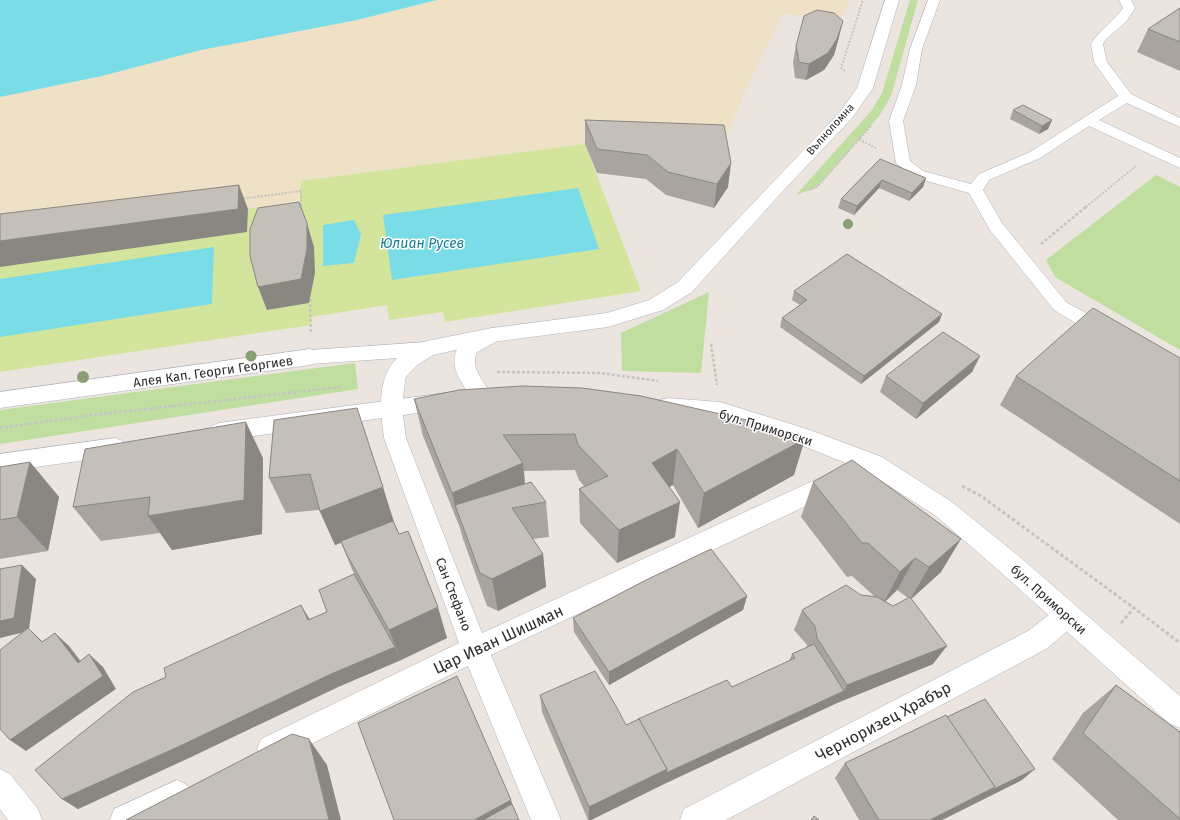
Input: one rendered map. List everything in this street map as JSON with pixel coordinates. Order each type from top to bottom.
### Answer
[{"type":"street","name":"Вълноломна","points":[[492,335],[608,320],[656,305],[685,287],[763,201],[846,114],[866,88],[892,0]]},
{"type":"street","name":"Сан Стефано","points":[[492,335],[427,349],[410,359],[397,373],[394,381],[391,408],[395,438],[475,650],[546,820]]},
{"type":"street","points":[[482,397],[465,372],[464,360],[470,347],[492,335]]},
{"type":"street","name":"Алея Кап. Георги Георгиев","points":[[0,400],[310,357]]},
{"type":"street","points":[[195,435],[391,408],[482,397],[505,397]]},
{"type":"street","name":"бул. Приморски","points":[[644,403],[720,411],[799,435],[874,464],[944,509],[1006,560],[1067,616],[1180,714]]},
{"type":"street","points":[[0,463],[134,444]]},
{"type":"street","name":"Цар Иван Шишман","points":[[252,758],[475,650],[874,464]]},
{"type":"street","name":"Черноризец Храбър","points":[[694,820],[1037,640],[1067,616]]},
{"type":"street","points":[[125,820],[203,782]]},
{"type":"street","points":[[0,784],[27,820]]},
{"type":"lane","points":[[934,0],[916,49],[909,85],[896,121],[903,163],[918,174],[975,190],[996,226],[1060,306],[1120,340]]},
{"type":"lane","points":[[1125,0],[1129,8],[1122,19],[1101,36],[1097,44],[1101,62],[1126,97],[1180,123]]},
{"type":"lane","points":[[975,190],[984,177],[1035,155],[1126,97]]},
{"type":"lane","points":[[1089,120],[1180,164]]},
{"type":"lane","name":"Алея Кап. Георги Георгиев","points":[[310,357],[427,349]]},
{"type":"path","points":[[841,68],[863,0]]},
{"type":"path","points":[[1022,259],[1154,152]]},
{"type":"path","points":[[238,199],[301,191],[301,217]]},
{"type":"path","points":[[309,294],[311,325]]},
{"type":"path","points":[[712,344],[717,390]]},
{"type":"path","points":[[465,372],[601,373],[663,382]]},
{"type":"path","points":[[0,428],[94,415],[344,387]]},
{"type":"path","points":[[1102,646],[1134,608],[1180,643]]},
{"type":"green space","points":[[910,0],[918,0],[891,96],[880,115],[817,187],[796,195],[872,110],[882,93]]},
{"type":"green space","points":[[585,144],[641,291],[445,322],[443,312],[389,320],[387,305],[311,317],[311,325],[0,372],[0,239],[300,202],[301,181]]},
{"type":"green space","points":[[1156,175],[1180,187],[1180,350],[1055,277],[1046,260]]},
{"type":"green space","points":[[709,292],[701,373],[622,371],[621,333]]},
{"type":"green space","points":[[355,363],[358,389],[0,444],[0,410]]},
{"type":"sand","points":[[437,0],[849,0],[840,22],[783,13],[754,71],[721,149],[585,144],[301,181],[301,201],[0,239],[0,97],[102,76],[201,50],[357,20]]},
{"type":"water","points":[[0,0],[437,0],[357,20],[201,50],[102,76],[0,97]]},
{"type":"water","name":"Юлиан Русев","points":[[578,188],[599,249],[392,280],[383,215]]},
{"type":"water","points":[[354,220],[361,234],[354,263],[323,266],[323,225]]},
{"type":"water","points":[[214,247],[212,304],[0,337],[0,279]]},
{"type":"building","points":[[1180,8],[1180,42],[1148,29]]},
{"type":"building","points":[[817,10],[834,13],[843,21],[837,39],[828,53],[809,64],[799,62],[796,46],[804,16]]},
{"type":"building","points":[[1023,105],[1052,120],[1042,126],[1013,110]]},
{"type":"building","points":[[585,120],[724,125],[731,163],[717,184],[668,172],[647,155],[597,149]]},
{"type":"building","points":[[880,159],[926,178],[912,193],[882,180],[857,206],[841,199]]},
{"type":"building","points":[[239,185],[238,209],[0,241],[0,214]]},
{"type":"building","points":[[299,202],[307,223],[307,249],[301,279],[258,287],[250,256],[250,229],[258,208]]},
{"type":"building","points":[[847,254],[942,314],[864,376],[782,318],[807,300],[794,291]]},
{"type":"building","points":[[1093,308],[1180,358],[1180,481],[1016,376]]},
{"type":"building","points":[[943,332],[980,356],[923,403],[886,376]]},
{"type":"building","points":[[522,386],[582,388],[641,396],[751,421],[805,439],[704,493],[677,449],[652,463],[680,502],[619,530],[579,489],[608,476],[578,445],[575,434],[503,435],[523,463],[452,493],[414,399],[459,390]]},
{"type":"building","points":[[357,408],[383,487],[320,511],[310,474],[269,478],[274,420]]},
{"type":"building","points":[[246,422],[244,500],[148,516],[150,497],[73,507],[85,449]]},
{"type":"building","points":[[852,460],[961,539],[929,567],[915,558],[900,572],[868,543],[862,543],[813,482]]},
{"type":"building","points":[[30,462],[17,517],[0,520],[0,467]]},
{"type":"building","points":[[531,482],[546,502],[512,508],[543,554],[492,579],[480,573],[455,505]]},
{"type":"building","points":[[393,521],[399,534],[408,531],[438,607],[389,630],[347,555],[341,541]]},
{"type":"building","points":[[711,549],[747,596],[609,672],[573,618],[646,580]]},
{"type":"building","points":[[22,565],[14,618],[0,621],[0,569]]},
{"type":"building","points":[[354,574],[395,647],[331,674],[180,746],[62,799],[35,770],[133,692],[166,677],[164,668],[301,605],[308,620],[327,612],[319,590]]},
{"type":"building","points":[[846,585],[861,595],[877,597],[893,606],[910,597],[947,646],[847,685],[817,638],[815,626],[802,610]]},
{"type":"building","points":[[28,628],[42,642],[55,633],[78,663],[89,654],[103,676],[10,740],[0,729],[0,650]]},
{"type":"building","points":[[814,644],[844,691],[666,773],[667,769],[638,719],[727,680],[732,687],[795,658],[792,654]]},
{"type":"building","points":[[595,671],[626,725],[639,719],[667,769],[589,807],[540,695]]},
{"type":"building","points":[[457,676],[511,800],[474,820],[394,820],[358,723]]},
{"type":"building","points":[[1116,685],[1180,732],[1180,819],[1083,733]]},
{"type":"building","points":[[985,699],[1035,769],[990,791],[995,787],[947,717]]},
{"type":"building","points":[[946,715],[995,787],[930,820],[879,820],[845,763]]},
{"type":"building","points":[[292,734],[309,739],[329,820],[126,820]]},
{"type":"building","points":[[512,804],[519,820],[483,820]]},
{"type":"building","points":[[814,816],[819,820],[811,820]]}]
